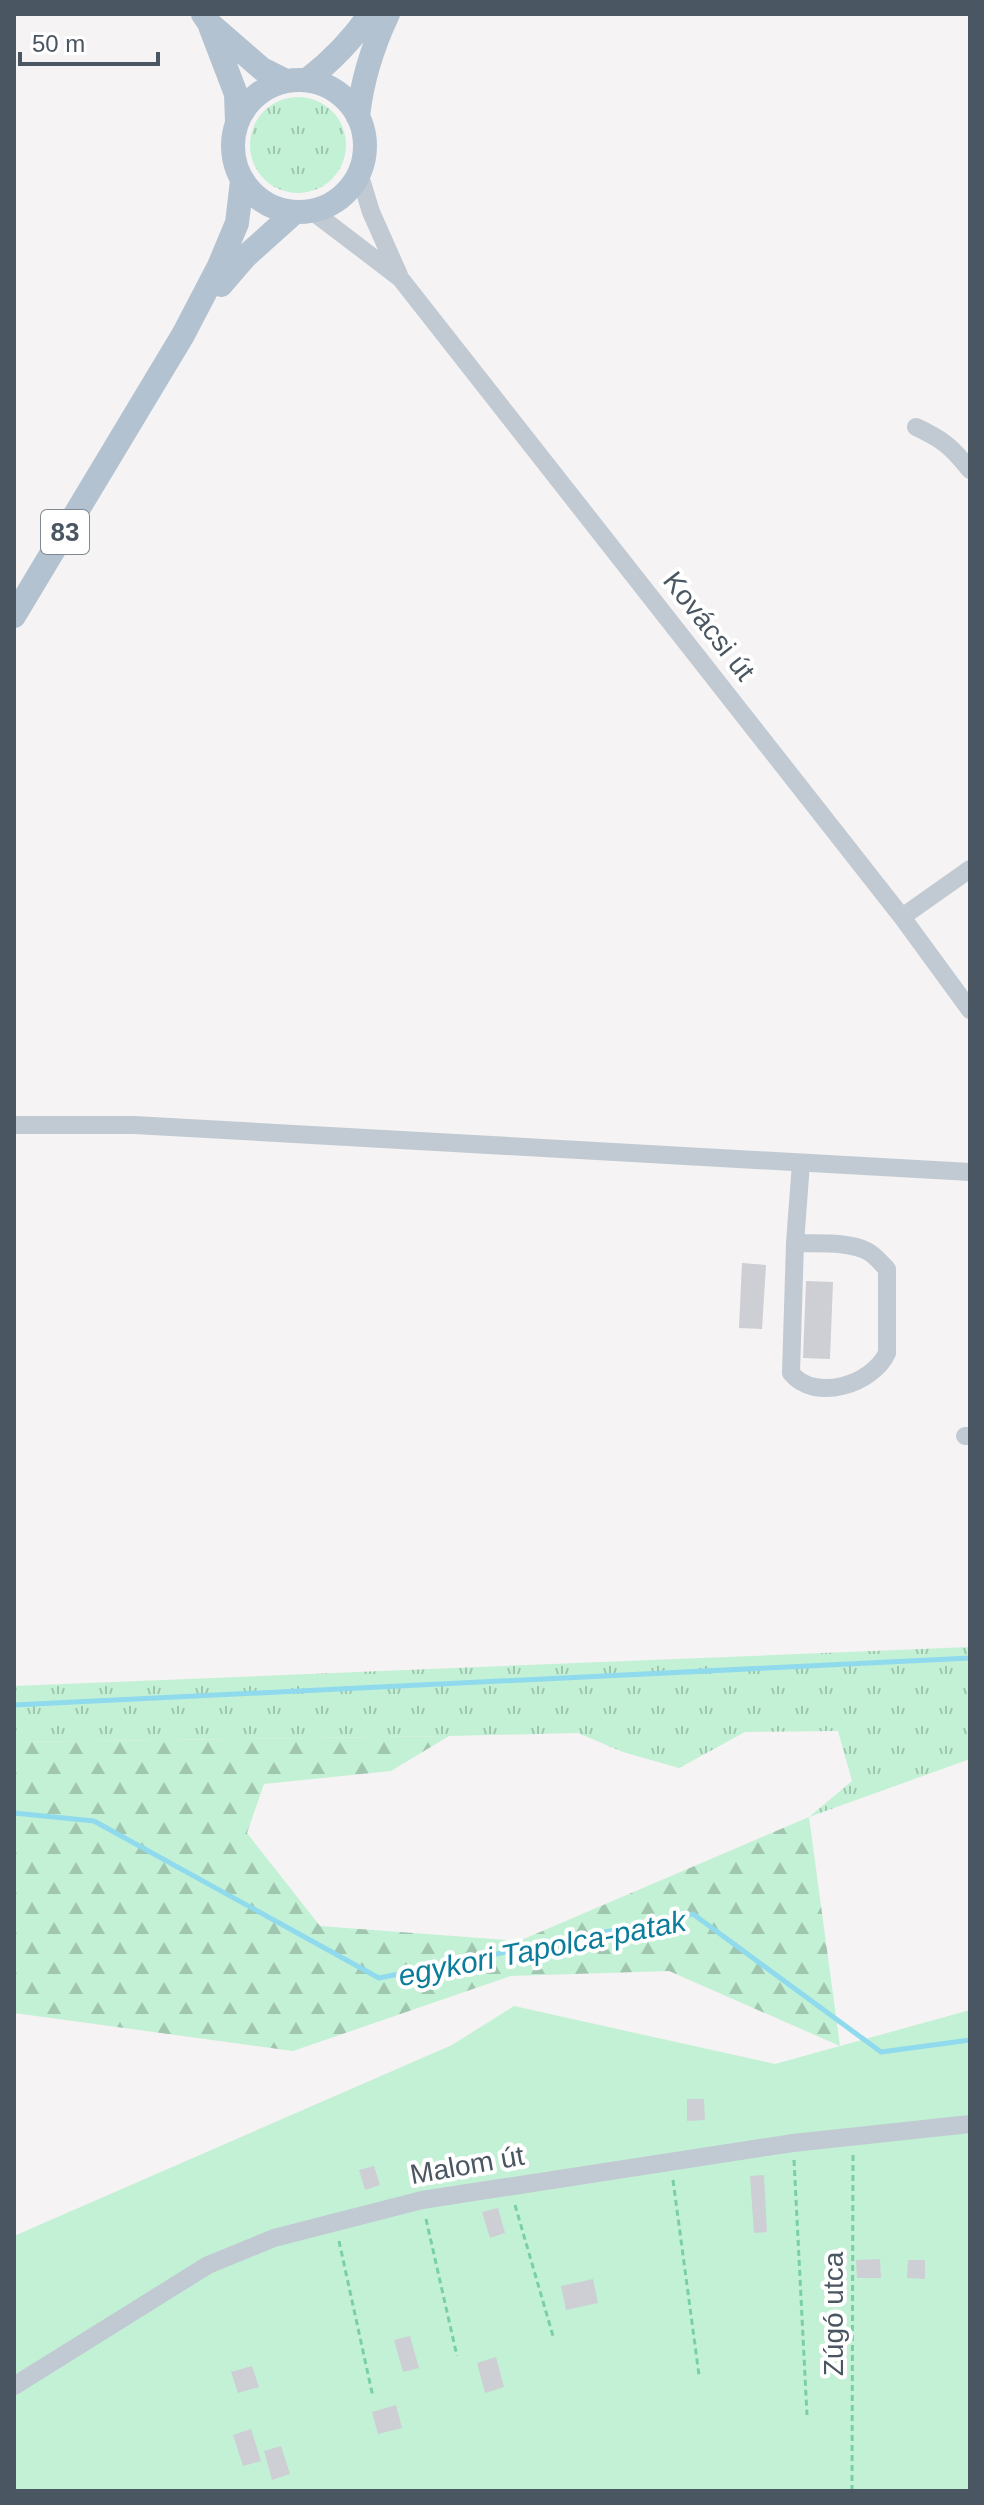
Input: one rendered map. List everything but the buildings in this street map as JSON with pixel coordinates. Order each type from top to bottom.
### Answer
[{"type":"main road","points":[[237,122],[256,95],[270,86],[297,80],[333,60],[370,14]]},
{"type":"main road","points":[[358,117],[372,47],[388,14]]},
{"type":"main road","points":[[206,18],[262,69],[332,88],[343,96],[358,117],[365,139],[359,173]]},
{"type":"main road","points":[[206,18],[236,94],[237,122]]},
{"type":"main road","name":"83","points":[[14,616],[183,335],[228,248],[237,223],[242,181],[233,152],[237,122]]},
{"type":"main road","name":"83","points":[[183,335],[246,256],[303,211],[327,206],[340,198],[359,173]]},
{"type":"main road","points":[[242,181],[264,203],[279,209],[303,211]]},
{"type":"street","name":"Kovácsi út","points":[[359,173],[371,212],[400,278],[902,917],[970,1010]]},
{"type":"street","name":"Kovácsi út","points":[[303,211],[400,278]]},
{"type":"street","points":[[916,427],[940,438],[970,470]]},
{"type":"street","points":[[902,917],[970,869]]},
{"type":"street","points":[[14,1125],[134,1125],[970,1172]]},
{"type":"street","points":[[795,1243],[861,1249],[869,1252],[887,1269],[887,1353],[882,1364],[838,1388],[798,1382],[791,1373],[795,1243],[801,1163]]},
{"type":"street","name":"Malom út","points":[[14,2386],[208,2265],[274,2238],[422,2200],[670,2160],[970,2124]]},
{"type":"path","name":"Zúgó utca","points":[[852,2491],[853,2137]]},
{"type":"path","points":[[793,2143],[807,2415]]},
{"type":"path","points":[[670,2160],[699,2375]]},
{"type":"path","points":[[510,2186],[553,2336]]},
{"type":"path","points":[[422,2200],[457,2356]]},
{"type":"path","points":[[335,2222],[373,2397]]},
{"type":"green space","points":[[298,97],[316,101],[332,111],[342,127],[346,145],[342,163],[332,179],[316,189],[298,193],[280,189],[264,179],[254,163],[250,145],[254,127],[264,111],[280,101]]},
{"type":"green space","points":[[970,1647],[970,1759],[809,1817],[852,1781],[838,1731],[745,1732],[679,1768],[623,1752],[578,1733],[14,1742],[14,1686]]},
{"type":"green space","points":[[449,1736],[391,1771],[264,1784],[247,1833],[320,1926],[519,1941],[809,1817],[840,2046],[669,1971],[511,1976],[293,2051],[14,2013],[14,1742]]},
{"type":"green space","points":[[514,2006],[775,2064],[970,2010],[970,2491],[14,2491],[14,2236],[452,2045]]},
{"type":"waterway","points":[[14,1705],[970,1658]]},
{"type":"waterway","name":"egykori Tapolca-patak","points":[[14,1813],[94,1821],[379,1978],[693,1914],[881,2052],[970,2040]]}]
